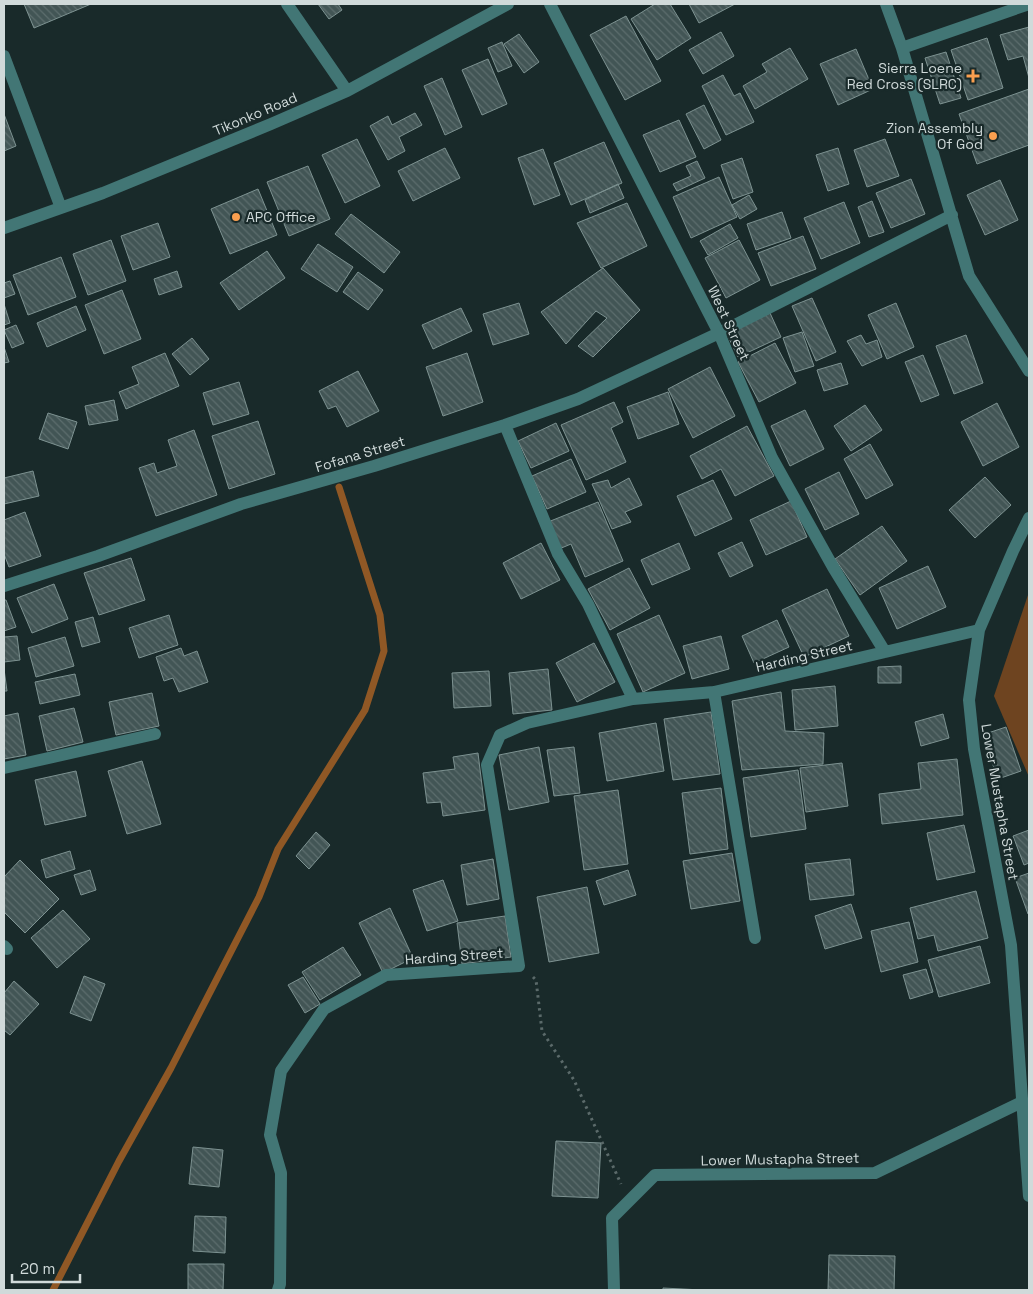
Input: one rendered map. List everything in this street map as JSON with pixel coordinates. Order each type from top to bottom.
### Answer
[{"type":"street","points":[[287,4],[347,91]]},
{"type":"street","name":"Tikonko Road","points":[[4,228],[61,208],[254,132],[347,91],[508,4]]},
{"type":"street","name":"West Street","points":[[550,4],[718,334],[772,458],[833,566],[885,652]]},
{"type":"street","points":[[886,4],[902,48],[969,276],[1029,371]]},
{"type":"street","points":[[902,48],[1029,4]]},
{"type":"street","points":[[4,56],[61,208]]},
{"type":"street","name":"Fofana Street","points":[[4,586],[98,556],[241,504],[374,466],[578,399],[718,334],[952,214]]},
{"type":"street","points":[[505,424],[558,554],[588,604],[633,699]]},
{"type":"street","name":"Lower Mustapha Street","points":[[1029,518],[1013,550],[979,630],[968,700],[974,749],[1011,945],[1029,1196]]},
{"type":"street","name":"Harding Street","points":[[278,1290],[280,1284],[281,1173],[270,1135],[281,1071],[324,1009],[386,975],[518,966],[488,765],[500,735],[527,724],[633,699],[714,692],[979,630]]},
{"type":"street","points":[[714,692],[755,938]]},
{"type":"street","points":[[4,768],[155,734]]},
{"type":"street","name":"Lower Mustapha Street","points":[[614,1290],[612,1218],[655,1175],[875,1173],[1022,1102]]},
{"type":"path","points":[[518,966],[536,980],[542,1031],[574,1080],[624,1191],[633,1197]]},
{"type":"shaded area","points":[[1029,592],[1029,777],[994,696]]},
{"type":"building","points":[[24,4],[91,4],[34,28]]},
{"type":"building","points":[[318,4],[338,4],[342,10],[329,19]]},
{"type":"building","points":[[655,4],[670,4],[691,38],[657,60],[631,19]]},
{"type":"building","points":[[689,4],[735,4],[699,23]]},
{"type":"building","points":[[626,16],[661,81],[625,100],[590,35]]},
{"type":"building","points":[[1029,27],[1029,78],[1023,56],[1008,60],[1000,35]]},
{"type":"building","points":[[721,32],[734,56],[703,74],[689,50]]},
{"type":"building","points":[[519,34],[539,62],[524,73],[504,44]]},
{"type":"building","points":[[987,38],[1003,88],[968,100],[951,50]]},
{"type":"building","points":[[502,42],[512,66],[498,72],[488,48]]},
{"type":"building","points":[[790,48],[808,79],[755,109],[743,86],[767,72],[762,64]]},
{"type":"building","points":[[856,49],[873,89],[838,105],[820,64]]},
{"type":"building","points":[[946,52],[961,98],[940,104],[925,58]]},
{"type":"building","points":[[488,59],[507,104],[482,115],[462,70]]},
{"type":"building","points":[[723,75],[734,96],[740,93],[754,122],[726,135],[702,86]]},
{"type":"building","points":[[442,78],[462,127],[445,135],[424,86]]},
{"type":"building","points":[[1029,89],[1029,145],[977,164],[959,114]]},
{"type":"building","points":[[704,105],[721,140],[704,149],[686,114]]},
{"type":"building","points":[[415,113],[422,125],[399,137],[405,151],[388,160],[370,126],[388,116],[392,125]]},
{"type":"building","points":[[4,114],[16,146],[4,151]]},
{"type":"building","points":[[679,120],[696,157],[660,172],[643,135]]},
{"type":"building","points":[[357,139],[380,186],[345,203],[322,155]]},
{"type":"building","points":[[885,139],[899,176],[867,187],[854,150]]},
{"type":"building","points":[[604,142],[622,183],[571,205],[554,163]]},
{"type":"building","points":[[445,148],[460,178],[413,201],[398,171]]},
{"type":"building","points":[[838,148],[849,184],[828,191],[816,155]]},
{"type":"building","points":[[543,149],[560,195],[534,205],[518,158]]},
{"type":"building","points":[[742,158],[753,192],[733,199],[721,165]]},
{"type":"building","points":[[697,161],[705,178],[677,191],[673,184],[691,176],[686,166]]},
{"type":"building","points":[[308,166],[330,219],[289,236],[267,182]]},
{"type":"building","points":[[719,177],[737,217],[691,238],[673,197]]},
{"type":"building","points":[[911,179],[925,214],[891,228],[876,193]]},
{"type":"building","points":[[1000,180],[1018,220],[985,235],[967,195]]},
{"type":"building","points":[[618,184],[624,198],[590,213],[585,200]]},
{"type":"building","points":[[258,189],[277,235],[230,254],[211,209]]},
{"type":"building","points":[[749,195],[757,209],[740,219],[732,205]]},
{"type":"building","points":[[872,201],[884,232],[869,237],[858,207]]},
{"type":"building","points":[[844,202],[860,243],[821,259],[804,218]]},
{"type":"building","points":[[627,203],[647,246],[601,268],[577,223]]},
{"type":"building","points":[[782,212],[791,238],[756,250],[747,224]]},
{"type":"building","points":[[351,214],[400,252],[384,273],[335,234]]},
{"type":"building","points":[[158,223],[170,257],[133,270],[121,236]]},
{"type":"building","points":[[730,224],[738,238],[708,255],[700,241]]},
{"type":"building","points":[[803,236],[816,269],[771,286],[758,253]]},
{"type":"building","points":[[111,240],[126,281],[88,295],[73,254]]},
{"type":"building","points":[[739,240],[760,280],[726,298],[705,258]]},
{"type":"building","points":[[318,244],[353,267],[337,292],[301,269]]},
{"type":"building","points":[[267,251],[285,278],[239,310],[220,283]]},
{"type":"building","points":[[61,257],[76,297],[28,315],[13,275]]},
{"type":"building","points":[[603,268],[640,310],[593,357],[578,346],[607,318],[596,311],[566,344],[541,312]]},
{"type":"building","points":[[177,271],[182,287],[159,295],[154,279]]},
{"type":"building","points":[[358,272],[383,290],[368,310],[343,292]]},
{"type":"building","points":[[10,281],[15,294],[4,298],[4,283]]},
{"type":"building","points":[[122,290],[141,339],[104,354],[85,305]]},
{"type":"building","points":[[812,298],[836,352],[816,361],[792,306]]},
{"type":"building","points":[[519,303],[529,334],[493,345],[483,314]]},
{"type":"building","points":[[896,303],[914,347],[887,359],[868,315]]},
{"type":"building","points":[[4,304],[10,323],[4,325]]},
{"type":"building","points":[[76,306],[86,330],[47,347],[37,323]]},
{"type":"building","points":[[461,308],[472,331],[433,349],[422,325]]},
{"type":"building","points":[[770,313],[781,337],[738,357],[727,334]]},
{"type":"building","points":[[16,325],[24,343],[12,348],[4,330]]},
{"type":"building","points":[[802,332],[814,366],[795,372],[783,338]]},
{"type":"building","points":[[861,335],[866,344],[877,340],[882,357],[862,366],[847,341]]},
{"type":"building","points":[[966,335],[983,383],[954,394],[936,346]]},
{"type":"building","points":[[192,338],[209,359],[190,375],[172,354]]},
{"type":"building","points":[[775,343],[796,383],[759,402],[738,362]]},
{"type":"building","points":[[4,347],[9,362],[4,363]]},
{"type":"building","points":[[165,353],[179,386],[126,409],[119,392],[139,384],[132,367]]},
{"type":"building","points":[[467,353],[483,402],[443,416],[426,367]]},
{"type":"building","points":[[923,355],[939,395],[921,402],[905,362]]},
{"type":"building","points":[[841,363],[848,384],[824,391],[817,370]]},
{"type":"building","points":[[710,367],[735,416],[693,438],[668,389]]},
{"type":"building","points":[[358,371],[379,411],[347,427],[336,406],[328,409],[319,391]]},
{"type":"building","points":[[239,382],[249,414],[213,425],[203,393]]},
{"type":"building","points":[[668,392],[679,424],[638,439],[627,407]]},
{"type":"building","points":[[114,400],[118,420],[89,425],[85,406]]},
{"type":"building","points":[[614,402],[623,422],[611,428],[626,462],[586,480],[561,425]]},
{"type":"building","points":[[997,403],[1019,447],[983,466],[961,422]]},
{"type":"building","points":[[865,405],[882,430],[851,451],[834,426]]},
{"type":"building","points":[[805,410],[824,449],[790,466],[771,426]]},
{"type":"building","points":[[48,413],[77,422],[68,449],[39,439]]},
{"type":"building","points":[[258,421],[275,474],[229,489],[212,436]]},
{"type":"building","points":[[556,423],[569,451],[531,468],[518,441]]},
{"type":"building","points":[[747,426],[774,476],[735,496],[721,469],[702,479],[690,456]]},
{"type":"building","points":[[194,430],[217,495],[156,516],[139,468],[154,463],[157,473],[177,466],[168,440]]},
{"type":"building","points":[[870,444],[893,485],[866,499],[844,459]]},
{"type":"building","points":[[571,459],[586,492],[547,509],[532,476]]},
{"type":"building","points":[[33,471],[39,496],[4,504],[4,478]]},
{"type":"building","points":[[839,472],[859,514],[825,530],[805,489]]},
{"type":"building","points":[[985,477],[1011,505],[975,538],[949,510]]},
{"type":"building","points":[[629,478],[642,505],[625,512],[631,522],[612,529],[592,484],[608,480],[611,488]]},
{"type":"building","points":[[713,480],[732,519],[695,536],[677,496]]},
{"type":"building","points":[[791,501],[807,537],[766,555],[750,520]]},
{"type":"building","points":[[598,502],[623,561],[585,577],[571,544],[559,549],[548,522]]},
{"type":"building","points":[[25,512],[41,556],[9,567],[4,554],[4,520]]},
{"type":"building","points":[[882,526],[907,561],[860,595],[835,559]]},
{"type":"building","points":[[742,542],[753,566],[730,577],[718,553]]},
{"type":"building","points":[[541,543],[560,580],[521,599],[503,563]]},
{"type":"building","points":[[679,543],[690,569],[652,585],[641,560]]},
{"type":"building","points":[[131,558],[145,600],[99,615],[84,573]]},
{"type":"building","points":[[928,566],[946,607],[897,629],[879,588]]},
{"type":"building","points":[[629,568],[650,608],[610,630],[588,589]]},
{"type":"building","points":[[54,584],[68,619],[32,633],[17,598]]},
{"type":"building","points":[[827,589],[849,636],[804,657],[782,610]]},
{"type":"building","points":[[4,600],[6,600],[16,627],[4,631]]},
{"type":"building","points":[[169,615],[178,645],[139,658],[129,628]]},
{"type":"building","points":[[659,615],[685,673],[643,692],[617,634]]},
{"type":"building","points":[[93,617],[100,642],[82,647],[75,622]]},
{"type":"building","points":[[777,620],[789,647],[754,663],[742,636]]},
{"type":"building","points":[[17,636],[20,660],[4,662],[4,637]]},
{"type":"building","points":[[721,636],[729,669],[692,679],[683,646]]},
{"type":"building","points":[[65,637],[74,666],[36,677],[28,648]]},
{"type":"building","points":[[594,643],[615,682],[577,702],[556,663]]},
{"type":"building","points":[[181,648],[184,656],[197,651],[208,682],[179,692],[173,678],[164,681],[156,657]]},
{"type":"building","points":[[901,666],[901,683],[878,683],[878,667]]},
{"type":"building","points":[[4,669],[7,691],[4,691]]},
{"type":"building","points":[[548,669],[552,710],[513,714],[509,673]]},
{"type":"building","points":[[489,671],[491,706],[454,708],[452,673]]},
{"type":"building","points":[[75,674],[80,695],[40,704],[35,682]]},
{"type":"building","points":[[835,686],[838,726],[795,730],[792,690]]},
{"type":"building","points":[[781,692],[785,731],[824,733],[823,764],[742,770],[732,701]]},
{"type":"building","points":[[152,693],[159,726],[116,735],[109,702]]},
{"type":"building","points":[[74,708],[83,742],[47,751],[39,716]]},
{"type":"building","points":[[711,712],[720,774],[673,780],[664,719]]},
{"type":"building","points":[[18,713],[26,755],[4,759],[4,716]]},
{"type":"building","points":[[943,714],[949,738],[921,746],[915,722]]},
{"type":"building","points":[[656,723],[664,771],[607,781],[599,733]]},
{"type":"building","points":[[1006,727],[1021,771],[998,779],[982,735]]},
{"type":"building","points":[[539,747],[549,802],[509,810],[499,755]]},
{"type":"building","points":[[574,747],[580,793],[554,796],[547,750]]},
{"type":"building","points":[[478,753],[485,810],[443,816],[441,802],[427,803],[423,773],[455,769],[453,757]]},
{"type":"building","points":[[957,759],[963,815],[882,824],[879,794],[921,789],[918,763]]},
{"type":"building","points":[[142,761],[161,824],[127,834],[108,771]]},
{"type":"building","points":[[842,763],[848,806],[806,812],[800,768]]},
{"type":"building","points":[[798,770],[806,829],[751,837],[743,778]]},
{"type":"building","points":[[76,771],[86,816],[45,825],[35,780]]},
{"type":"building","points":[[721,788],[728,849],[690,854],[682,793]]},
{"type":"building","points":[[618,790],[628,864],[584,870],[574,796]]},
{"type":"building","points":[[964,825],[975,872],[937,880],[927,833]]},
{"type":"building","points":[[1029,830],[1029,863],[1024,865],[1013,836]]},
{"type":"building","points":[[316,832],[330,845],[309,869],[296,856]]},
{"type":"building","points":[[70,851],[75,869],[46,878],[41,860]]},
{"type":"building","points":[[732,853],[740,901],[691,909],[683,861]]},
{"type":"building","points":[[493,859],[499,899],[467,905],[461,865]]},
{"type":"building","points":[[850,859],[854,895],[810,900],[805,864]]},
{"type":"building","points":[[20,860],[59,899],[25,933],[4,912],[4,877]]},
{"type":"building","points":[[90,870],[96,890],[81,895],[74,875]]},
{"type":"building","points":[[628,870],[636,895],[604,905],[596,881]]},
{"type":"building","points":[[1029,873],[1029,914],[1028,914],[1015,878]]},
{"type":"building","points":[[443,880],[458,921],[427,931],[413,890]]},
{"type":"building","points":[[587,887],[599,953],[549,962],[537,897]]},
{"type":"building","points":[[976,891],[988,938],[938,951],[934,935],[918,939],[910,908]]},
{"type":"building","points":[[851,904],[862,938],[825,949],[815,916]]},
{"type":"building","points":[[390,908],[413,958],[383,973],[359,923]]},
{"type":"building","points":[[63,910],[90,939],[57,968],[31,938]]},
{"type":"building","points":[[505,916],[511,957],[462,964],[457,923]]},
{"type":"building","points":[[909,922],[918,962],[881,972],[871,931]]},
{"type":"building","points":[[980,946],[990,983],[939,997],[928,960]]},
{"type":"building","points":[[343,947],[361,975],[320,1000],[302,972]]},
{"type":"building","points":[[926,969],[933,992],[910,999],[903,975]]},
{"type":"building","points":[[84,976],[105,984],[91,1021],[70,1013]]},
{"type":"building","points":[[303,977],[320,1004],[305,1013],[288,985]]},
{"type":"building","points":[[14,981],[39,1004],[10,1035],[4,1030],[4,993]]},
{"type":"building","points":[[556,1141],[601,1143],[598,1198],[552,1196]]},
{"type":"building","points":[[193,1147],[223,1150],[219,1187],[189,1184]]},
{"type":"building","points":[[195,1216],[226,1217],[225,1253],[193,1251]]},
{"type":"building","points":[[829,1255],[895,1256],[894,1290],[828,1290]]},
{"type":"building","points":[[188,1264],[224,1264],[223,1290],[188,1290]]},
{"type":"building","points":[[663,1288],[702,1290],[663,1290]]},
{"type":"waterway","points":[[53,1290],[259,897],[278,849],[365,710],[384,651],[380,615],[339,487]]},
{"type":"place","name":"Sierra Loene Red Cross (SLRC)","points":[[973,76]]},
{"type":"place","name":"Zion Assembly Of God","points":[[993,136]]},
{"type":"place","name":"APC Office","points":[[236,217]]}]
